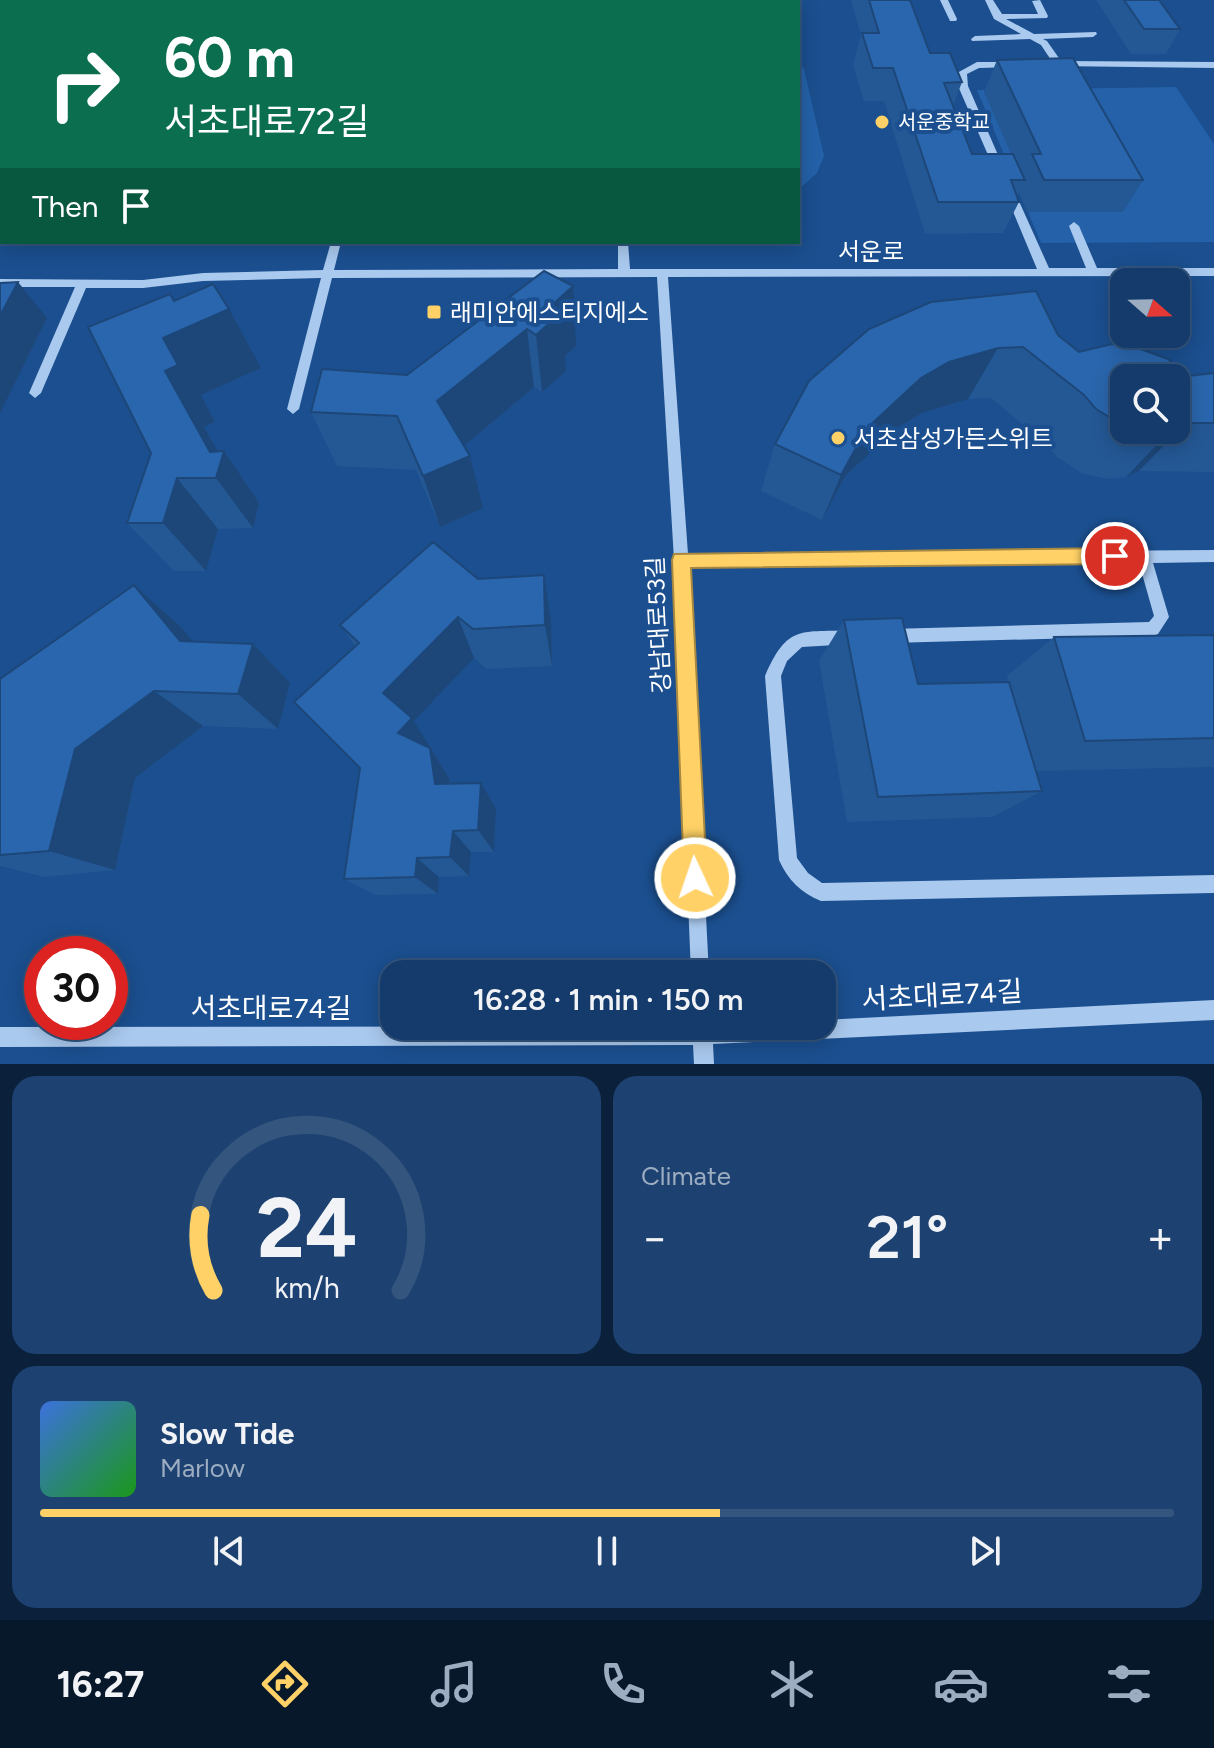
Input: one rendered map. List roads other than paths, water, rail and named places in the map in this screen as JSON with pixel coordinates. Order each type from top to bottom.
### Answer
[{"type":"street","points":[[944,0],[953,19]]},
{"type":"street","points":[[989,0],[997,17],[1038,38],[1058,64]]},
{"type":"street","points":[[997,17],[1044,16],[1036,1]]},
{"type":"street","points":[[975,39],[1093,34]]},
{"type":"street","points":[[1044,64],[1214,65]]},
{"type":"street","points":[[1031,65],[977,65],[965,70],[962,78],[1045,273]]},
{"type":"street","points":[[1074,226],[1093,273]]},
{"type":"street","points":[[293,409],[336,244]]},
{"type":"street","points":[[623,244],[624,273]]},
{"type":"street","name":"서운로","points":[[0,283],[143,284],[203,277],[329,274],[1214,272]]},
{"type":"street","name":"강남대로53길","points":[[662,273],[681,560],[699,960]]},
{"type":"street","points":[[35,393],[82,284]]},
{"type":"street","points":[[1144,556],[1162,617],[1160,624],[1153,629],[808,638],[790,646],[773,676],[788,860],[800,879],[821,892],[1214,884]]},
{"type":"street","points":[[681,560],[1214,556]]},
{"type":"street","name":"서초대로74길","points":[[836,1026],[1214,1010]]},
{"type":"street","name":"서초대로74길","points":[[0,1037],[380,1034]]},
{"type":"street","points":[[703,1040],[704,1064]]},
{"type":"place","name":"서운중학교","points":[[882,122]]},
{"type":"place","name":"래미안에스티지에스","points":[[434,312]]},
{"type":"place","name":"서초삼성가든스위트","points":[[838,438]]}]
